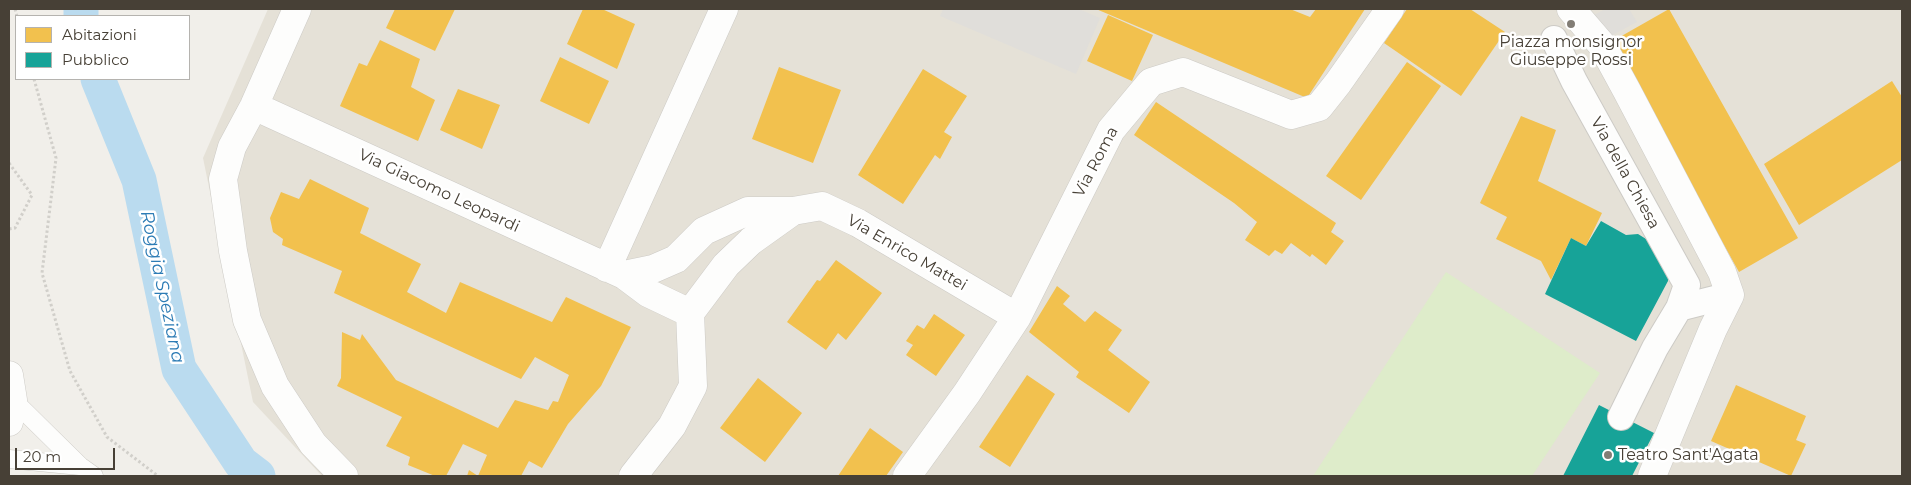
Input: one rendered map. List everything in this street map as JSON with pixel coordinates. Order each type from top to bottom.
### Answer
[{"type":"street","points":[[297,9],[254,106],[232,147],[223,179],[233,251],[247,320],[275,386],[313,444],[344,476]]},
{"type":"street","points":[[633,476],[672,426],[693,386],[690,313],[648,292],[616,271],[724,9]]},
{"type":"street","name":"Via Roma","points":[[907,476],[967,393],[1017,317],[1111,130],[1150,82],[1183,72],[1291,115],[1319,107],[1390,9]]},
{"type":"street","points":[[1571,9],[1602,45],[1722,272],[1730,295],[1713,329],[1652,476]]},
{"type":"street","name":"Via della Chiesa","points":[[1554,39],[1574,81],[1687,286],[1679,308],[1655,348],[1621,417]]},
{"type":"street","name":"Via Giacomo Leopardi","points":[[254,106],[616,271]]},
{"type":"street","name":"Via Enrico Mattei","points":[[616,271],[653,269],[676,259],[704,231],[748,211],[793,211],[822,206],[858,223],[1017,317]]},
{"type":"street","name":"Via Enrico Mattei","points":[[690,313],[726,264],[751,241],[793,211]]},
{"type":"street","points":[[1679,308],[1730,295]]},
{"type":"lane","points":[[10,399],[80,466],[94,476]]},
{"type":"lane","points":[[9,459],[80,466]]},
{"type":"path","points":[[34,80],[56,158],[42,273],[70,371],[107,437],[158,476]]},
{"type":"path","points":[[9,163],[32,195],[14,228],[9,229]]},
{"type":"shaded area","points":[[268,9],[1902,9],[1902,476],[322,476],[253,402],[203,158]]},
{"type":"shaded area","points":[[943,9],[1079,9],[1100,18],[1076,74],[940,16]]},
{"type":"shaded area","points":[[1605,9],[1629,9],[1637,22],[1607,38],[1594,15]]},
{"type":"green space","points":[[1446,272],[1600,373],[1532,476],[1313,476]]},
{"type":"building: Abitazioni","points":[[395,9],[455,9],[435,51],[386,28]]},
{"type":"building: Abitazioni","points":[[583,9],[602,9],[635,24],[617,69],[567,44]]},
{"type":"building: Abitazioni","points":[[1096,9],[1290,9],[1310,17],[1316,9],[1365,9],[1307,98]]},
{"type":"building: Abitazioni","points":[[1407,9],[1470,9],[1505,32],[1461,96],[1384,43]]},
{"type":"building: Abitazioni","points":[[1669,9],[1798,238],[1739,272],[1611,42]]},
{"type":"building: Abitazioni","points":[[1108,15],[1153,35],[1132,81],[1087,61]]},
{"type":"building: Abitazioni","points":[[380,40],[420,59],[411,87],[435,100],[418,141],[340,106],[359,63],[367,66]]},
{"type":"building: Abitazioni","points":[[560,57],[609,81],[589,124],[540,101]]},
{"type":"building: Abitazioni","points":[[1407,62],[1441,86],[1361,200],[1326,176]]},
{"type":"building: Abitazioni","points":[[779,67],[841,90],[813,163],[752,139]]},
{"type":"building: Abitazioni","points":[[923,69],[967,96],[944,132],[952,137],[940,159],[935,155],[903,204],[858,175]]},
{"type":"building: Abitazioni","points":[[1892,81],[1902,97],[1902,160],[1799,225],[1764,164]]},
{"type":"building: Abitazioni","points":[[458,89],[500,105],[482,149],[440,130]]},
{"type":"building: Abitazioni","points":[[1156,102],[1336,223],[1331,232],[1344,241],[1326,265],[1312,254],[1310,257],[1291,243],[1282,254],[1275,250],[1269,256],[1245,240],[1257,222],[1234,203],[1134,135]]},
{"type":"building: Abitazioni","points":[[1521,116],[1556,130],[1538,181],[1602,213],[1586,246],[1571,238],[1551,280],[1541,261],[1496,239],[1507,217],[1480,203]]},
{"type":"building: Abitazioni","points":[[310,179],[369,208],[360,233],[421,264],[407,292],[446,313],[460,282],[552,322],[566,297],[631,327],[601,386],[568,424],[542,468],[529,461],[521,476],[478,476],[487,455],[463,444],[446,476],[435,476],[408,465],[410,457],[386,446],[402,417],[337,386],[341,378],[342,332],[360,340],[362,334],[396,380],[498,428],[515,400],[548,410],[553,401],[558,402],[569,375],[535,357],[521,379],[334,293],[342,271],[282,245],[283,239],[273,232],[270,218],[281,192],[299,199]]},
{"type":"building: Abitazioni","points":[[836,260],[882,293],[846,340],[838,333],[826,350],[787,322],[817,280],[820,281]]},
{"type":"building: Abitazioni","points":[[1057,286],[1070,296],[1063,304],[1085,322],[1095,311],[1122,330],[1108,350],[1150,382],[1129,413],[1076,377],[1079,372],[1029,332]]},
{"type":"building: Abitazioni","points":[[934,314],[965,335],[936,376],[906,355],[913,345],[906,341],[917,325],[924,329]]},
{"type":"building: Abitazioni","points":[[1027,375],[1055,394],[1010,467],[979,447]]},
{"type":"building: Abitazioni","points":[[758,378],[802,413],[765,462],[720,428]]},
{"type":"building: Abitazioni","points":[[1736,385],[1806,416],[1796,440],[1806,444],[1791,476],[1711,441]]},
{"type":"building: Abitazioni","points":[[870,428],[903,452],[886,476],[838,476]]},
{"type":"building: Abitazioni","points":[[469,470],[478,476],[467,476]]},
{"type":"building: Pubblico","points":[[1601,221],[1626,235],[1638,234],[1646,239],[1668,270],[1668,281],[1636,341],[1545,294],[1571,238],[1586,246]]},
{"type":"building: Pubblico","name":"Teatro Sant'Agata","points":[[1599,405],[1654,433],[1632,476],[1563,476]]},
{"type":"waterway","name":"Roggia Speziana","points":[[81,9],[81,15]]},
{"type":"waterway","name":"Roggia Speziana","points":[[98,80],[139,180],[179,369],[241,463],[258,476]]},
{"type":"place","name":"Piazza monsignor Giuseppe Rossi","points":[[1571,24]]},
{"type":"place","name":"Teatro Sant'Agata","points":[[1608,455]]}]
